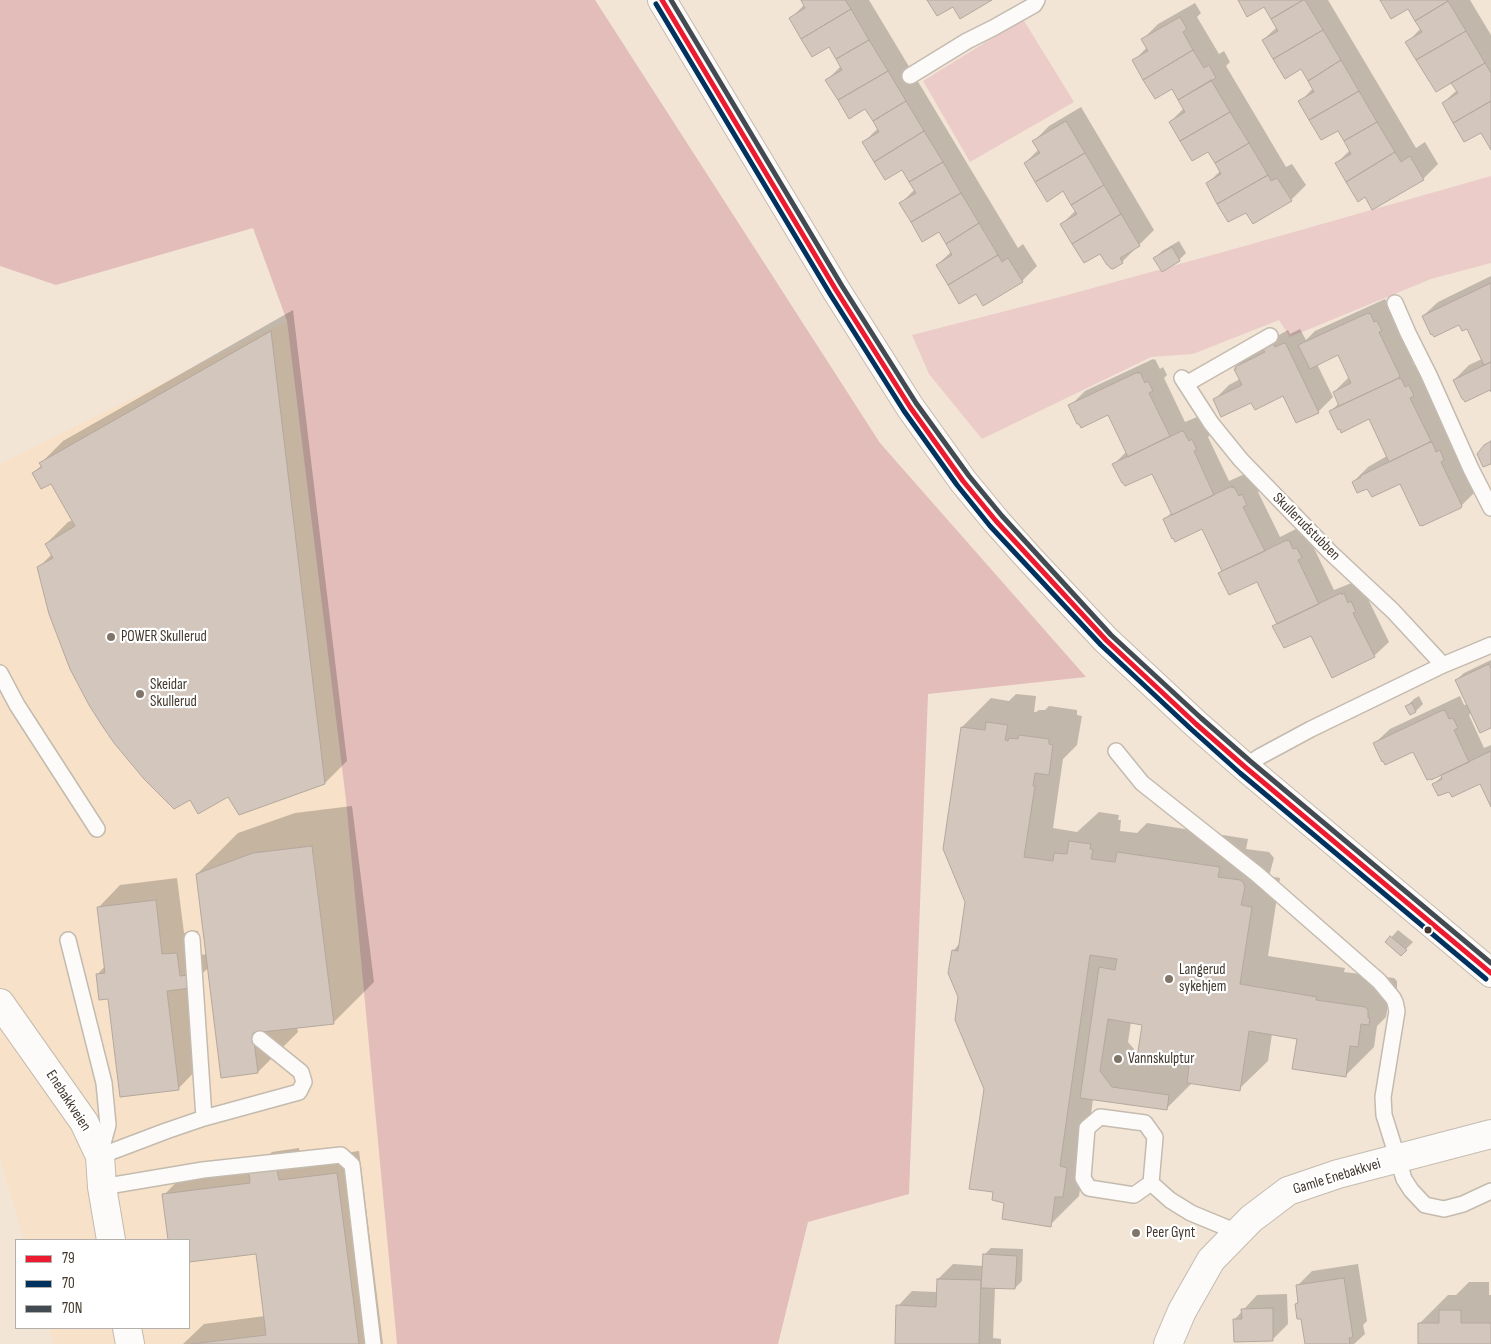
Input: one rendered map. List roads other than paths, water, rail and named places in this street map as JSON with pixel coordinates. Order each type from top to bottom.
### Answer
[{"type":"main road","points":[[662,0],[836,290],[910,406],[963,481],[1030,559],[1106,640],[1183,712],[1245,767],[1491,973]]},
{"type":"main road","name":"Enebakkveien","points":[[0,1003],[84,1122],[100,1156],[102,1187],[112,1239]]},
{"type":"main road","name":"Gamle Enebakkvei","points":[[1168,1344],[1182,1311],[1211,1260],[1251,1219],[1288,1191],[1338,1174],[1491,1134]]},
{"type":"main road","points":[[127,1329],[130,1344]]},
{"type":"lane","points":[[910,76],[967,41],[1030,7],[1037,0]]},
{"type":"lane","points":[[1396,303],[1471,469],[1491,508]]},
{"type":"lane","name":"Skullerudstubben","points":[[1270,336],[1184,381],[1211,423],[1241,460],[1330,552],[1393,611],[1443,665]]},
{"type":"lane","points":[[1245,767],[1311,729],[1443,665],[1491,645]]},
{"type":"lane","points":[[0,673],[17,705],[97,829]]},
{"type":"lane","points":[[1116,750],[1142,783],[1258,875],[1379,981],[1395,1002],[1396,1012],[1383,1097],[1384,1115],[1404,1179],[1411,1190],[1425,1205],[1444,1209],[1464,1204],[1491,1190]]},
{"type":"lane","points":[[192,939],[204,1118]]},
{"type":"lane","points":[[68,940],[104,1083],[108,1125],[100,1156]]},
{"type":"lane","points":[[100,1156],[204,1118],[299,1092],[304,1082],[301,1072],[260,1039]]},
{"type":"lane","points":[[1100,1117],[1145,1123],[1155,1137],[1151,1183],[1134,1195],[1090,1188],[1083,1178],[1087,1128],[1100,1117]]},
{"type":"lane","points":[[102,1187],[203,1170],[341,1155],[352,1165],[373,1344]]},
{"type":"lane","points":[[1151,1183],[1170,1200],[1191,1213],[1237,1232]]},
{"type":"place","name":"POWER Skullerud","points":[[111,637]]},
{"type":"place","name":"Skeidar Skullerud","points":[[140,694]]},
{"type":"place","name":"Langerud sykehjem","points":[[1169,979]]},
{"type":"place","name":"Vannskulptur","points":[[1118,1059]]},
{"type":"place","name":"Peer Gynt","points":[[1136,1233]]}]
